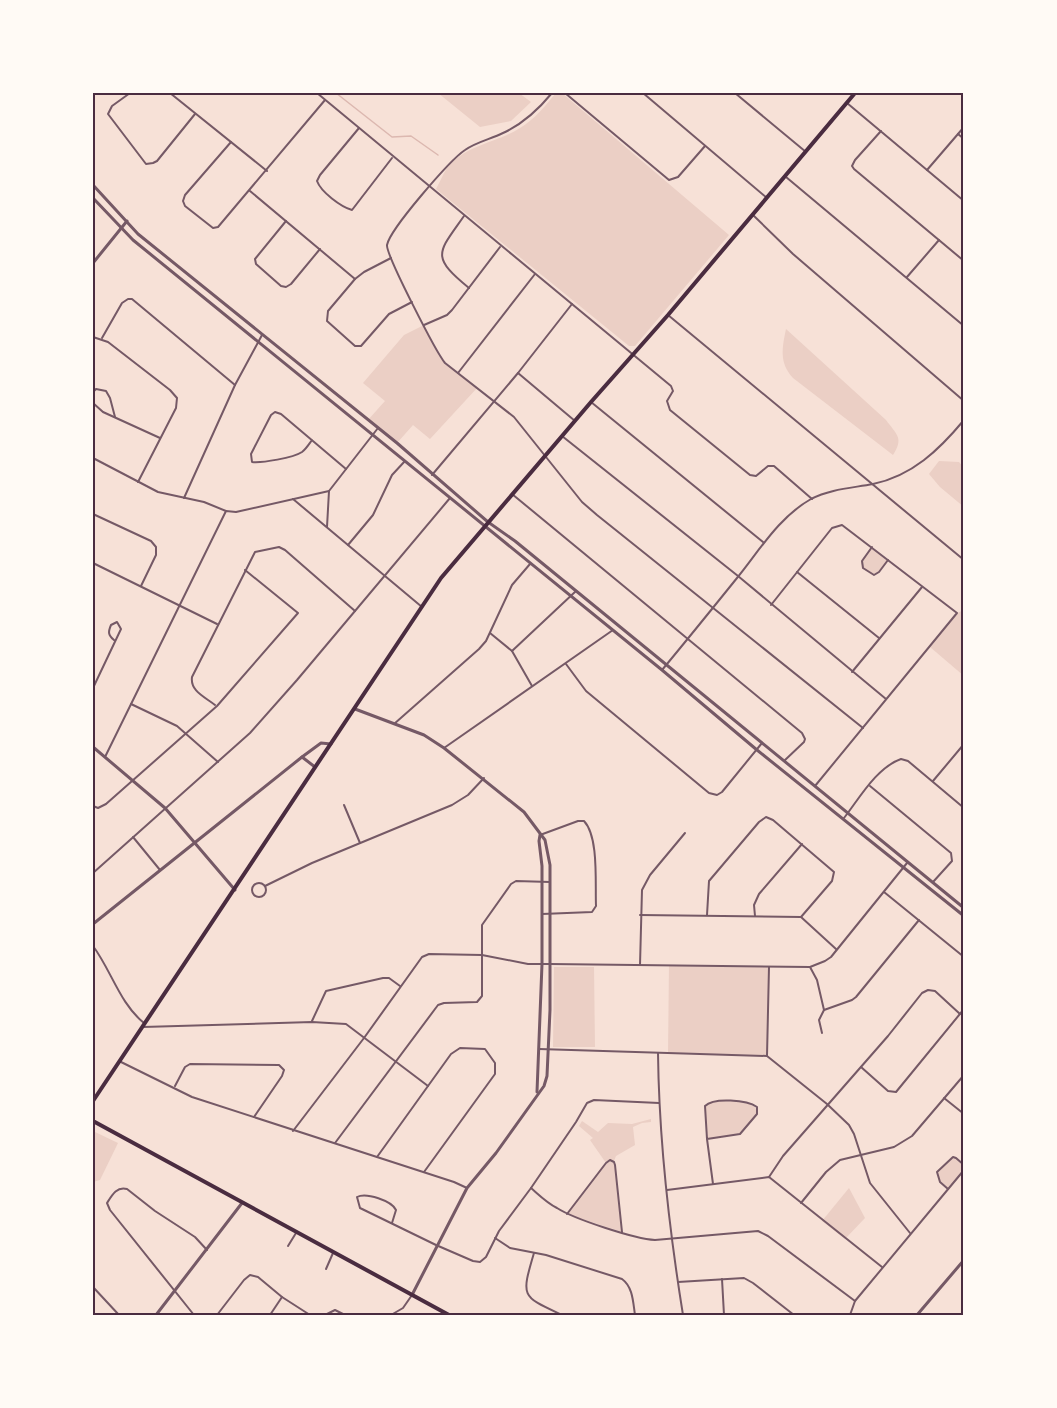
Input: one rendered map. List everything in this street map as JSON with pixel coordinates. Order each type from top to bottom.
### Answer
[{"type":"main road","points":[[93,1101],[441,578],[786,177],[855,93]]},
{"type":"main road","points":[[93,1121],[449,1315]]},
{"type":"street","points":[[130,93],[112,105],[108,114],[146,164],[157,161],[195,114]]},
{"type":"street","points":[[170,93],[267,171]]},
{"type":"street","points":[[317,93],[671,386],[673,391],[667,401],[670,410],[750,475],[756,476],[768,466],[774,466],[812,499]]},
{"type":"street","points":[[552,93],[531,116],[518,125],[465,149],[428,187],[389,240],[387,248],[412,302],[439,356],[524,428],[582,502],[863,728]]},
{"type":"street","points":[[565,93],[669,180],[678,177],[705,146]]},
{"type":"street","points":[[643,93],[767,199]]},
{"type":"street","points":[[735,93],[806,152]]},
{"type":"street","points":[[231,142],[185,195],[183,204],[215,228],[250,191],[325,100]]},
{"type":"street","points":[[847,103],[964,201]]},
{"type":"street","points":[[927,170],[964,127]]},
{"type":"street","points":[[359,128],[320,175],[317,181],[320,186],[352,210],[393,157]]},
{"type":"street","points":[[881,131],[852,166],[964,261]]},
{"type":"street","points":[[958,134],[964,139]]},
{"type":"street","points":[[786,177],[964,326]]},
{"type":"street","points":[[93,185],[138,234],[378,428],[530,564],[757,750],[964,915]]},
{"type":"street","points":[[250,191],[355,279]]},
{"type":"street","points":[[93,198],[121,228],[258,342],[450,498],[486,524],[515,541],[964,908]]},
{"type":"street","points":[[753,215],[793,254],[964,401]]},
{"type":"street","points":[[464,216],[443,246],[441,254],[448,269],[469,288]]},
{"type":"street","points":[[93,263],[127,221]]},
{"type":"street","points":[[286,221],[255,259],[256,264],[281,286],[286,287],[291,284],[320,249]]},
{"type":"street","points":[[907,277],[939,240]]},
{"type":"street","points":[[424,326],[447,315],[500,246]]},
{"type":"street","points":[[391,258],[355,279],[327,315],[329,324],[355,346],[363,345],[389,314],[412,302]]},
{"type":"street","points":[[458,373],[535,274]]},
{"type":"street","points":[[102,339],[123,303],[132,299],[235,385]]},
{"type":"street","points":[[432,475],[518,374],[572,304]]},
{"type":"street","points":[[668,315],[964,560]]},
{"type":"street","points":[[184,498],[235,385],[262,335]]},
{"type":"street","points":[[93,337],[108,342],[175,395],[178,403],[138,482]]},
{"type":"street","points":[[518,374],[575,421]]},
{"type":"street","points":[[93,392],[96,389],[106,391],[116,417]]},
{"type":"street","points":[[591,402],[764,543]]},
{"type":"street","points":[[93,403],[103,412],[160,438]]},
{"type":"street","points":[[312,440],[303,451],[294,455],[258,462],[252,462],[250,459],[271,415],[275,412],[281,414],[312,440],[346,469]]},
{"type":"street","points":[[662,670],[764,543],[792,512],[812,499],[828,493],[872,484],[902,474],[919,465],[933,454],[964,420]]},
{"type":"street","points":[[327,528],[329,490],[378,428]]},
{"type":"street","points":[[562,436],[738,576],[886,699]]},
{"type":"street","points":[[93,458],[158,492],[204,502],[226,512],[236,513],[329,490]]},
{"type":"street","points":[[348,545],[373,515],[392,475],[405,461]]},
{"type":"street","points":[[512,494],[688,637],[804,736],[804,742],[784,761]]},
{"type":"street","points":[[93,873],[249,733],[450,498]]},
{"type":"street","points":[[293,499],[422,607]]},
{"type":"street","points":[[105,757],[226,512]]},
{"type":"street","points":[[93,514],[151,542],[156,547],[156,555],[141,586]]},
{"type":"street","points":[[771,605],[832,528],[838,525],[845,526],[957,613],[815,786]]},
{"type":"street","points":[[872,547],[862,561],[862,568],[871,575],[877,575],[888,560]]},
{"type":"street","points":[[217,706],[198,692],[191,681],[255,552],[282,548],[355,611]]},
{"type":"street","points":[[93,563],[218,625]]},
{"type":"street","points":[[394,724],[479,649],[490,633],[512,585],[530,564]]},
{"type":"street","points":[[93,806],[98,808],[106,804],[217,706],[298,613],[245,570]]},
{"type":"street","points":[[797,572],[879,639]]},
{"type":"street","points":[[852,672],[922,587]]},
{"type":"street","points":[[512,651],[576,591]]},
{"type":"street","points":[[93,688],[121,629],[117,622],[113,623],[109,630],[109,635],[114,640]]},
{"type":"street","points":[[444,748],[613,630]]},
{"type":"street","points":[[490,633],[512,651],[532,687]]},
{"type":"street","points":[[566,664],[586,691],[709,793],[717,795],[722,792],[762,743]]},
{"type":"street","points":[[131,704],[177,726],[218,762]]},
{"type":"street","points":[[355,709],[424,735],[484,778],[524,812],[545,840],[550,882],[547,1076],[543,1086],[496,1153],[467,1188],[412,1295],[403,1308],[391,1315]]},
{"type":"street","points":[[93,924],[302,757],[321,743],[332,744]]},
{"type":"street","points":[[933,782],[964,744]]},
{"type":"street","points":[[93,747],[165,808],[235,890]]},
{"type":"street","points":[[302,757],[316,767]]},
{"type":"street","points":[[844,818],[887,767],[901,759],[908,761],[964,808]]},
{"type":"street","points":[[265,886],[266,891],[263,897],[259,898],[253,894],[252,889],[258,883],[265,886],[312,863],[461,801],[484,778]]},
{"type":"street","points":[[870,786],[951,853],[952,861],[933,882]]},
{"type":"street","points":[[344,805],[360,843]]},
{"type":"street","points":[[707,915],[709,881],[763,818],[770,817],[832,869],[835,875],[801,916]]},
{"type":"street","points":[[540,835],[578,820],[584,821],[590,827],[595,855],[596,906],[592,912],[542,914]]},
{"type":"street","points":[[640,965],[640,899],[645,883],[686,833]]},
{"type":"street","points":[[537,1094],[542,964],[540,835]]},
{"type":"street","points":[[133,837],[161,871]]},
{"type":"street","points":[[755,916],[754,905],[759,894],[802,844]]},
{"type":"street","points":[[293,1131],[422,957],[429,954],[482,955],[542,964],[810,967],[825,961],[837,949],[908,862]]},
{"type":"street","points":[[335,1143],[438,1005],[477,1002],[482,996],[482,925],[511,884],[516,881],[550,882]]},
{"type":"street","points":[[884,892],[964,957]]},
{"type":"street","points":[[640,915],[801,916],[837,949]]},
{"type":"street","points":[[824,1010],[856,997],[919,920]]},
{"type":"street","points":[[93,946],[131,1011],[144,1026],[312,1022],[346,1024],[428,1086]]},
{"type":"street","points":[[767,1056],[769,967]]},
{"type":"street","points":[[810,967],[817,980],[824,1010],[819,1020],[822,1033]]},
{"type":"street","points":[[312,1022],[326,991],[383,978],[389,978],[400,986]]},
{"type":"street","points":[[769,1177],[783,1156],[925,991],[935,991],[960,1014]]},
{"type":"street","points":[[861,1067],[888,1092],[896,1092],[964,1009]]},
{"type":"street","points":[[377,1157],[451,1054],[460,1048],[484,1049],[495,1063],[496,1070],[493,1079],[424,1172]]},
{"type":"street","points":[[539,1049],[767,1056],[827,1104],[852,1129],[870,1183],[910,1233]]},
{"type":"street","points":[[658,1053],[658,1103],[671,1239],[683,1315]]},
{"type":"street","points":[[119,1061],[192,1097],[467,1188]]},
{"type":"street","points":[[174,1087],[185,1067],[190,1064],[279,1065],[284,1070],[282,1076],[254,1116]]},
{"type":"street","points":[[801,1203],[833,1165],[840,1160],[903,1143],[912,1136],[964,1075]]},
{"type":"street","points":[[944,1098],[964,1114]]},
{"type":"street","points":[[392,1223],[396,1210],[393,1205],[365,1195],[357,1197],[360,1208],[436,1245],[477,1262],[486,1257],[495,1238],[587,1103],[594,1100],[658,1103]]},
{"type":"street","points":[[707,1139],[740,1134],[758,1114],[757,1107],[747,1102],[709,1102],[705,1109],[707,1139],[713,1184]]},
{"type":"street","points":[[948,1189],[940,1182],[937,1172],[952,1158],[956,1158],[964,1165]]},
{"type":"street","points":[[567,1214],[606,1162],[610,1160],[615,1165],[622,1232]]},
{"type":"street","points":[[850,1315],[855,1301],[964,1170]]},
{"type":"street","points":[[667,1190],[769,1177],[882,1267]]},
{"type":"street","points":[[194,1315],[110,1210],[107,1203],[116,1190],[123,1188],[132,1192],[195,1238],[207,1250]]},
{"type":"street","points":[[531,1188],[548,1203],[567,1214],[640,1239],[671,1239],[753,1230],[768,1236],[855,1301]]},
{"type":"street","points":[[156,1315],[242,1203]]},
{"type":"street","points":[[288,1246],[297,1233]]},
{"type":"street","points":[[495,1238],[510,1248],[622,1279],[631,1290],[635,1315]]},
{"type":"street","points":[[326,1269],[334,1252]]},
{"type":"street","points":[[534,1253],[525,1281],[527,1295],[534,1302],[562,1315]]},
{"type":"street","points":[[919,1314],[964,1260]]},
{"type":"street","points":[[217,1315],[250,1275],[258,1277],[282,1297],[310,1315]]},
{"type":"street","points":[[678,1282],[739,1277],[748,1280],[794,1315]]},
{"type":"street","points":[[722,1279],[724,1315]]},
{"type":"street","points":[[93,1287],[119,1315]]},
{"type":"street","points":[[270,1315],[282,1297]]},
{"type":"street","points":[[325,1315],[335,1310],[345,1315]]},
{"type":"shaded area","points":[[438,93],[519,93],[531,102],[511,121],[480,127]]},
{"type":"shaded area","points":[[556,93],[562,93],[729,235],[635,346],[629,346],[436,189],[454,160],[525,124],[540,112]]},
{"type":"shaded area","points":[[424,325],[439,356],[477,388],[430,439],[413,425],[397,443],[368,420],[385,401],[363,383],[404,335]]},
{"type":"shaded area","points":[[786,329],[886,420],[899,440],[893,455],[793,378],[785,367],[784,361]]},
{"type":"shaded area","points":[[939,461],[959,462],[964,468],[964,507],[940,487],[929,474]]},
{"type":"shaded area","points":[[872,547],[888,560],[874,575],[863,568],[861,563]]},
{"type":"shaded area","points":[[964,610],[964,676],[930,647],[957,613]]},
{"type":"shaded area","points":[[669,965],[769,967],[767,1056],[668,1053]]},
{"type":"shaded area","points":[[554,967],[594,967],[595,1047],[553,1047]]},
{"type":"shaded area","points":[[712,1101],[744,1102],[755,1107],[758,1112],[740,1134],[707,1139],[705,1106]]},
{"type":"shaded area","points":[[651,1119],[651,1122],[633,1127],[635,1145],[616,1156],[614,1161],[622,1232],[567,1214],[606,1163],[590,1140],[593,1138],[579,1126],[582,1121],[598,1132],[608,1123],[632,1124]]},
{"type":"shaded area","points":[[93,1131],[118,1143],[100,1180],[93,1182]]},
{"type":"shaded area","points":[[953,1157],[964,1165],[964,1170],[948,1189],[940,1182],[937,1172]]},
{"type":"shaded area","points":[[849,1188],[865,1218],[845,1239],[822,1221]]},
{"type":"waterway","points":[[336,93],[392,137],[411,136],[438,155]]}]
